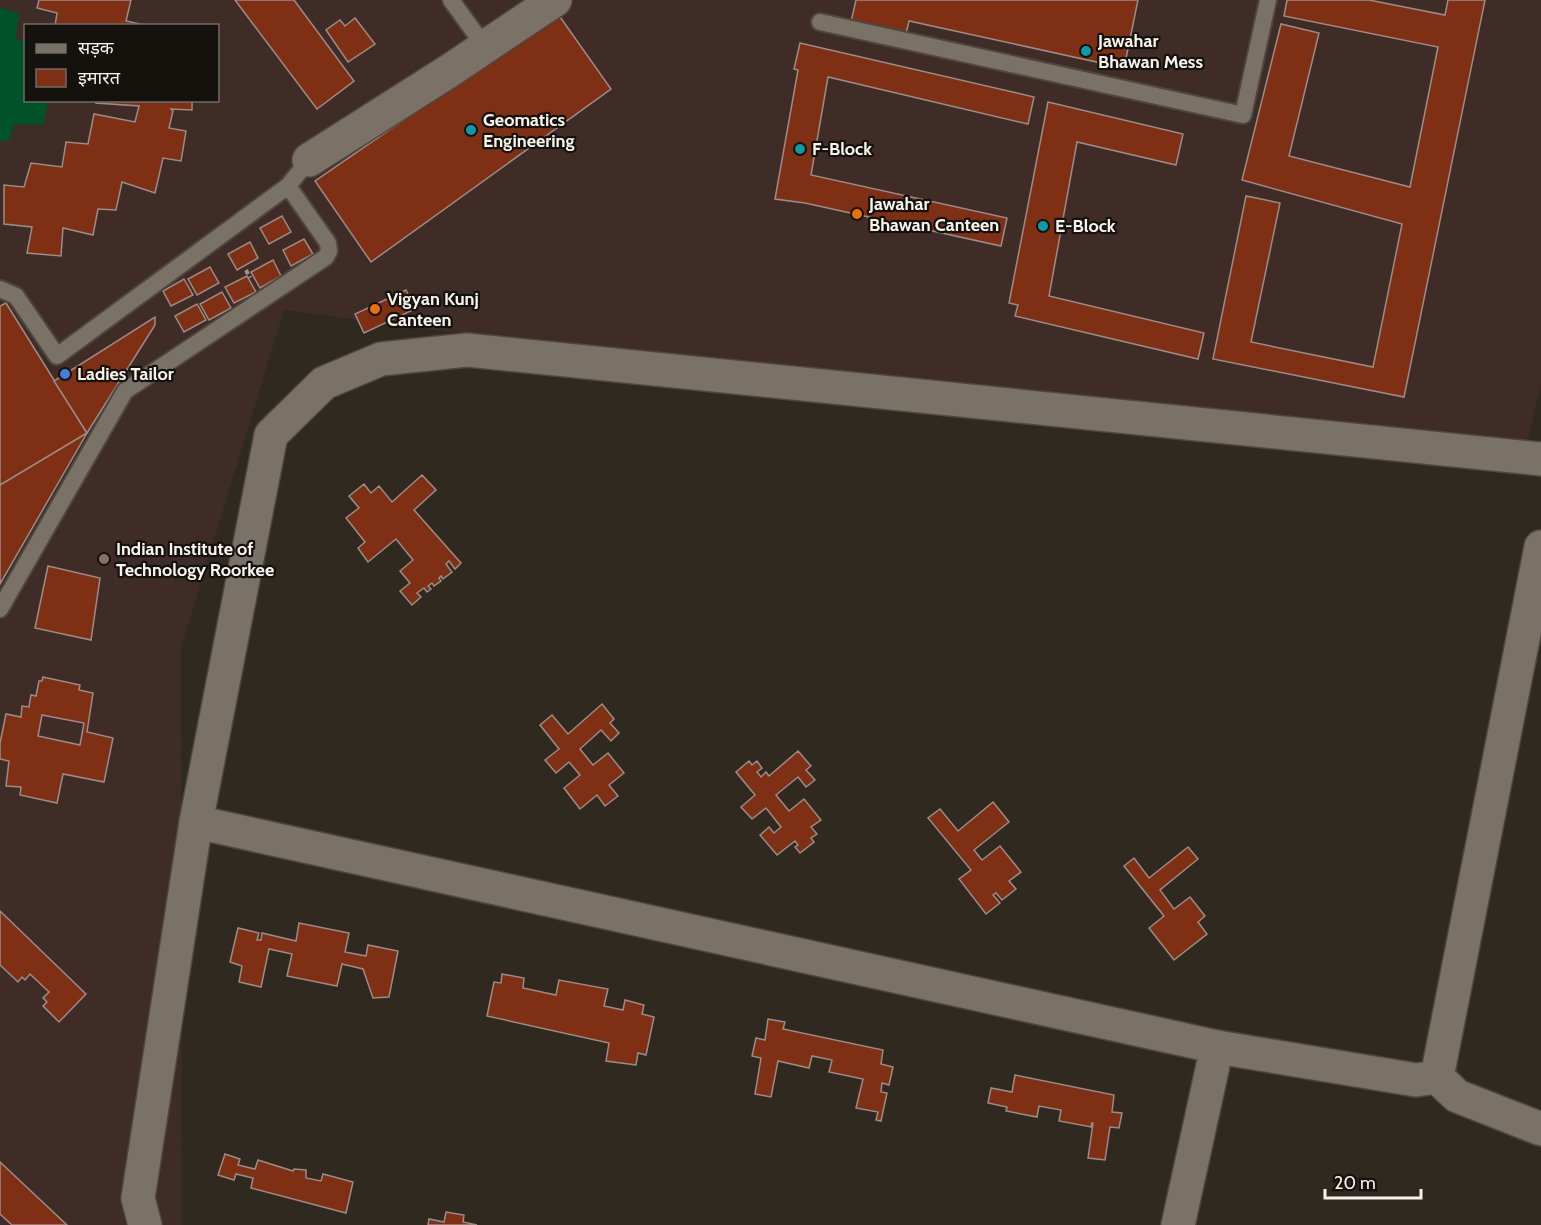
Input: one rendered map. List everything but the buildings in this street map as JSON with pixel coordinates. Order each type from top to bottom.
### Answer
[{"type":"street","points":[[309,160],[555,0]]},
{"type":"street","points":[[145,1225],[138,1198],[196,822],[272,435],[324,383],[381,359],[467,350],[1541,459]]},
{"type":"street","points":[[1437,1077],[1541,546]]},
{"type":"street","points":[[196,822],[1217,1047],[1416,1080],[1437,1077]]},
{"type":"street","points":[[1178,1225],[1217,1047]]},
{"type":"street","points":[[1437,1077],[1457,1096],[1541,1129]]},
{"type":"lane","points":[[451,0],[485,47]]},
{"type":"lane","points":[[820,21],[1244,115],[1268,0]]},
{"type":"lane","points":[[0,289],[16,296],[57,356],[288,186],[309,160]]},
{"type":"lane","points":[[0,609],[125,391],[326,257],[329,251],[328,243],[288,186]]},
{"type":"shaded area","name":"Indian Institute of Technology Roorkee","points":[[0,0],[1541,0],[1541,384],[1521,471],[284,310],[181,648],[182,1225],[0,1225]]},
{"type":"green space","points":[[0,8],[19,13],[16,39],[24,41],[24,102],[52,102],[48,103],[43,125],[14,124],[9,141],[0,141]]},
{"type":"place","name":"Jawahar Bhawan Mess","points":[[1086,51]]},
{"type":"place","name":"Geomatics Engineering","points":[[471,130]]},
{"type":"place","name":"F-Block","points":[[800,149]]},
{"type":"place","name":"Jawahar Bhawan Canteen","points":[[857,214]]},
{"type":"place","name":"E-Block","points":[[1043,226]]},
{"type":"place","name":"Vigyan Kunj Canteen","points":[[375,309]]},
{"type":"place","name":"Ladies Tailor","points":[[65,374]]},
{"type":"place","name":"Indian Institute of Technology Roorkee","points":[[104,559]]}]
